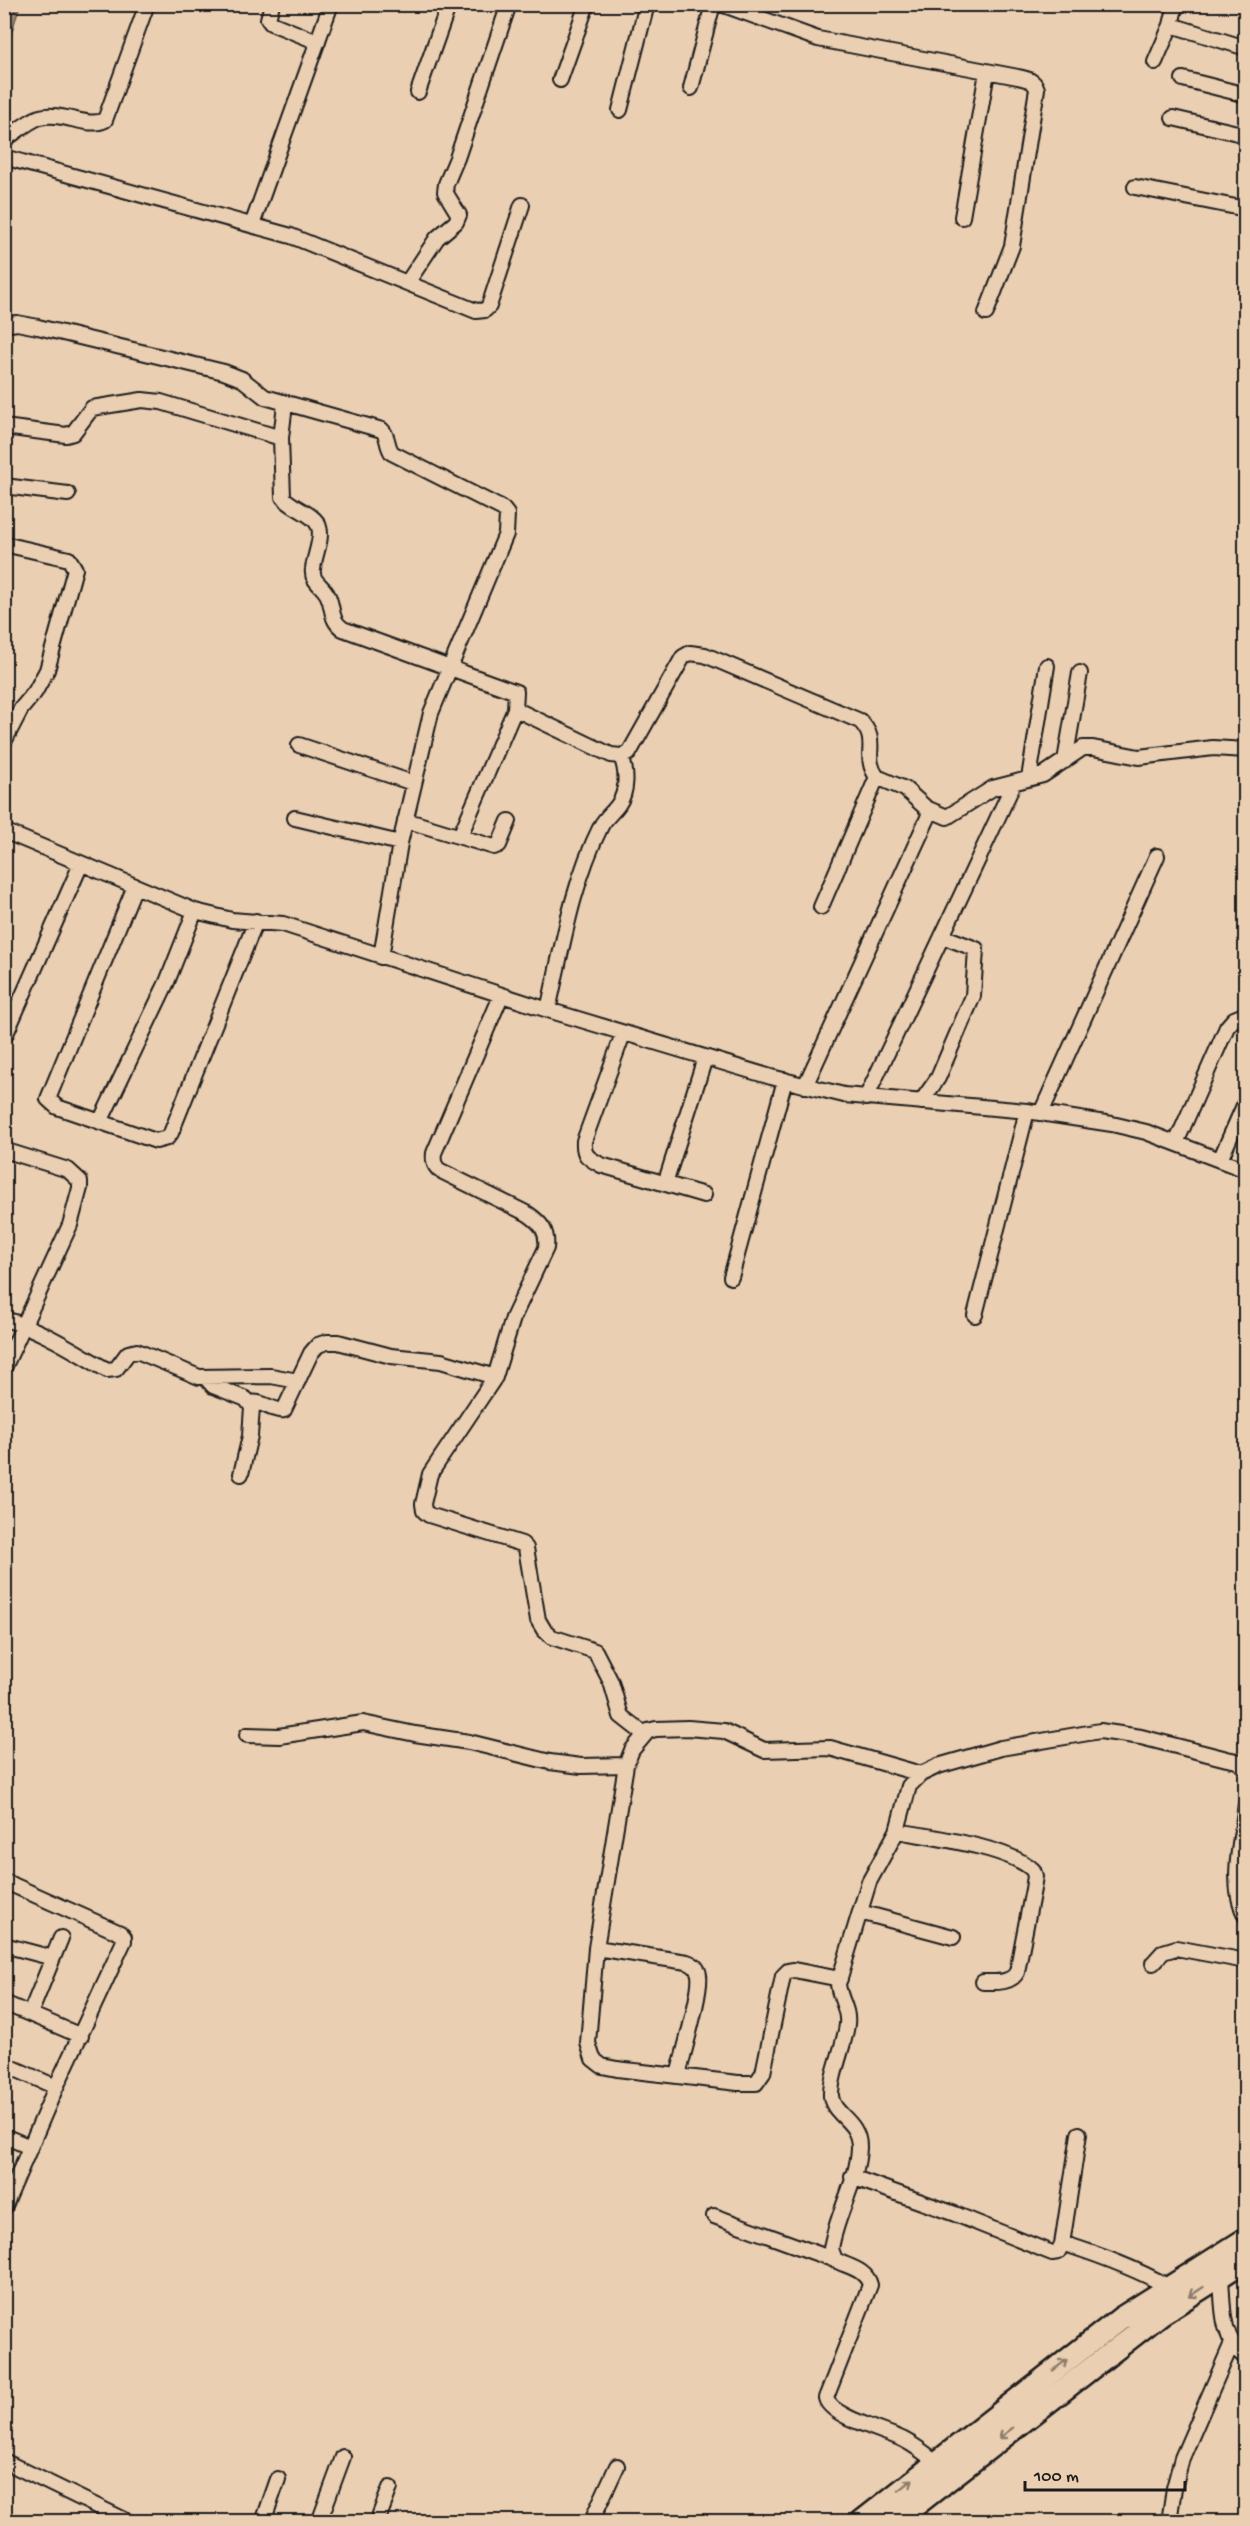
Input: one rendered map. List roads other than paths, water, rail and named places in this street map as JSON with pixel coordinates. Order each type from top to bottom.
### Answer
[{"type":"highway","points":[[894,2522],[1161,2314],[1221,2276],[1245,2241]]},
{"type":"highway","points":[[861,2522],[1121,2318],[1245,2241]]},
{"type":"street","points":[[4,140],[41,117],[57,115],[97,123],[105,120],[147,4]]},
{"type":"street","points":[[272,4],[268,19],[271,23],[318,42]]},
{"type":"street","points":[[252,225],[332,4]]},
{"type":"street","points":[[418,92],[449,4]]},
{"type":"street","points":[[407,283],[437,238],[456,222],[459,215],[445,192],[446,184],[509,4]]},
{"type":"street","points":[[560,80],[587,4]]},
{"type":"street","points":[[620,110],[647,4]]},
{"type":"street","points":[[691,88],[713,4]]},
{"type":"street","points":[[722,4],[818,39],[1031,80],[1037,89],[1012,246],[986,314]]},
{"type":"street","points":[[1155,62],[1171,25],[1176,4]]},
{"type":"street","points":[[1171,25],[1245,48]]},
{"type":"street","points":[[962,217],[987,72]]},
{"type":"street","points":[[1183,79],[1245,95]]},
{"type":"street","points":[[1173,118],[1245,135]]},
{"type":"street","points":[[4,157],[291,236],[476,311],[485,310],[489,306],[522,205]]},
{"type":"street","points":[[1135,187],[1245,209]]},
{"type":"street","points":[[4,326],[17,323],[38,327],[224,372],[242,379],[265,397],[382,430],[387,435],[388,449],[392,453],[503,509],[507,514],[506,534],[431,713],[400,843],[381,957]]},
{"type":"street","points":[[4,427],[66,435],[73,433],[92,408],[142,399],[161,402],[281,438]]},
{"type":"street","points":[[285,404],[281,438],[283,497],[288,504],[315,519],[319,525],[320,533],[312,571],[314,580],[328,596],[336,624],[343,629],[512,690],[518,696],[515,709],[460,836]]},
{"type":"street","points":[[4,486],[68,494]]},
{"type":"street","points":[[4,544],[69,559],[75,569],[46,670],[35,692],[21,709],[4,742]]},
{"type":"street","points":[[515,709],[611,755],[621,756],[629,753],[683,657],[690,653],[698,653],[860,721],[869,730],[870,762],[877,777],[905,789],[931,811],[943,816],[952,815],[993,788],[1043,775],[1083,748],[1138,757],[1213,748],[1245,750]]},
{"type":"street","points":[[1029,778],[1047,666]]},
{"type":"street","points":[[1065,760],[1080,673]]},
{"type":"street","points":[[299,745],[413,783]]},
{"type":"street","points":[[548,1010],[564,934],[581,877],[601,826],[620,803],[623,795],[626,776],[621,756]]},
{"type":"street","points":[[821,907],[877,777]]},
{"type":"street","points":[[866,1098],[1014,783]]},
{"type":"street","points":[[805,1086],[931,811]]},
{"type":"street","points":[[296,818],[400,843]]},
{"type":"street","points":[[405,820],[494,847],[499,845],[509,821]]},
{"type":"street","points":[[4,831],[195,911],[232,920],[283,924],[623,1034],[805,1086],[866,1098],[1034,1112],[1112,1124],[1146,1132],[1245,1170]]},
{"type":"street","points":[[975,1315],[1034,1112],[1157,856]]},
{"type":"street","points":[[4,1038],[81,864]]},
{"type":"street","points":[[135,886],[48,1099],[57,1107],[156,1141],[167,1138],[171,1133],[256,921]]},
{"type":"street","points":[[100,1122],[167,982],[195,911]]},
{"type":"street","points":[[921,1102],[938,1078],[973,996],[976,949],[942,936]]},
{"type":"street","points":[[501,996],[434,1153],[434,1165],[439,1170],[528,1214],[538,1221],[548,1237],[546,1248],[513,1318],[495,1377],[429,1478],[423,1504],[424,1511],[429,1515],[522,1544],[526,1548],[538,1620],[541,1625],[552,1637],[595,1651],[611,1682],[621,1716],[644,1734]]},
{"type":"street","points":[[1176,1143],[1227,1027],[1234,1019],[1245,1014]]},
{"type":"street","points":[[623,1034],[584,1141],[583,1150],[586,1157],[601,1165],[704,1195]]},
{"type":"street","points":[[665,1184],[705,1058]]},
{"type":"street","points":[[731,1277],[785,1080]]},
{"type":"street","points":[[1220,1160],[1245,1101]]},
{"type":"street","points":[[4,1150],[68,1170],[80,1181],[70,1225],[4,1368]]},
{"type":"street","points":[[4,1319],[24,1324],[107,1370],[116,1369],[128,1353],[137,1351],[206,1378],[271,1376],[298,1381]]},
{"type":"street","points":[[206,1378],[213,1386],[240,1396],[250,1403],[260,1402],[279,1411],[284,1410],[311,1353],[318,1345],[327,1342],[338,1342],[391,1356],[441,1361],[495,1377]]},
{"type":"street","points":[[240,1474],[250,1436],[252,1415],[250,1403]]},
{"type":"street","points":[[247,1736],[279,1736],[363,1723],[470,1742],[550,1762],[581,1766],[627,1765]]},
{"type":"street","points":[[840,1979],[795,1970],[788,1971],[783,1976],[763,2073],[756,2083],[738,2083],[617,2069],[602,2066],[593,2059],[588,2043],[597,1948],[627,1765],[632,1750],[644,1734],[656,1729],[715,1729],[732,1734],[764,1750],[830,1749],[921,1774]]},
{"type":"street","points":[[835,2260],[832,2255],[832,2241],[858,2156],[858,2137],[855,2128],[838,2111],[831,2098],[848,2015],[839,1992],[840,1979],[874,1870],[897,1831],[909,1786],[921,1774],[938,1766],[1001,1748],[1100,1731],[1141,1737],[1237,1761],[1245,1768]]},
{"type":"street","points":[[1245,1804],[1237,1881],[1238,1896],[1245,1917]]},
{"type":"street","points":[[897,1831],[981,1848],[1017,1859],[1033,1870],[1035,1876],[1033,1889],[1017,1972],[1007,1981],[983,1982]]},
{"type":"street","points":[[4,1881],[124,1937],[4,2208]]},
{"type":"street","points":[[860,1912],[952,1937]]},
{"type":"street","points":[[30,2014],[61,1938]]},
{"type":"street","points":[[4,1945],[53,1958]]},
{"type":"street","points":[[597,1948],[687,1962],[693,1964],[698,1971],[699,1986],[678,2076]]},
{"type":"street","points":[[1153,1963],[1164,1952],[1176,1948],[1245,1962]]},
{"type":"street","points":[[4,2003],[81,2036]]},
{"type":"street","points":[[4,2064],[56,2087]]},
{"type":"street","points":[[852,2177],[955,2214],[1052,2253],[1058,2252],[1062,2244],[1078,2134]]},
{"type":"street","points":[[4,2136],[30,2147]]},
{"type":"street","points":[[714,2216],[835,2260],[861,2272],[869,2280],[870,2285],[826,2392],[827,2403],[837,2412],[905,2440],[936,2462]]},
{"type":"street","points":[[1062,2244],[1127,2265],[1169,2287]]},
{"type":"street","points":[[1221,2276],[1224,2321],[1232,2343],[1245,2358]]},
{"type":"street","points":[[1169,2522],[1174,2488],[1182,2458],[1232,2343]]},
{"type":"street","points":[[319,2522],[343,2457]]},
{"type":"street","points":[[4,2461],[129,2522]]},
{"type":"street","points":[[591,2522],[617,2466]]},
{"type":"street","points":[[262,2522],[278,2479]]},
{"type":"street","points":[[377,2522],[390,2488]]}]
